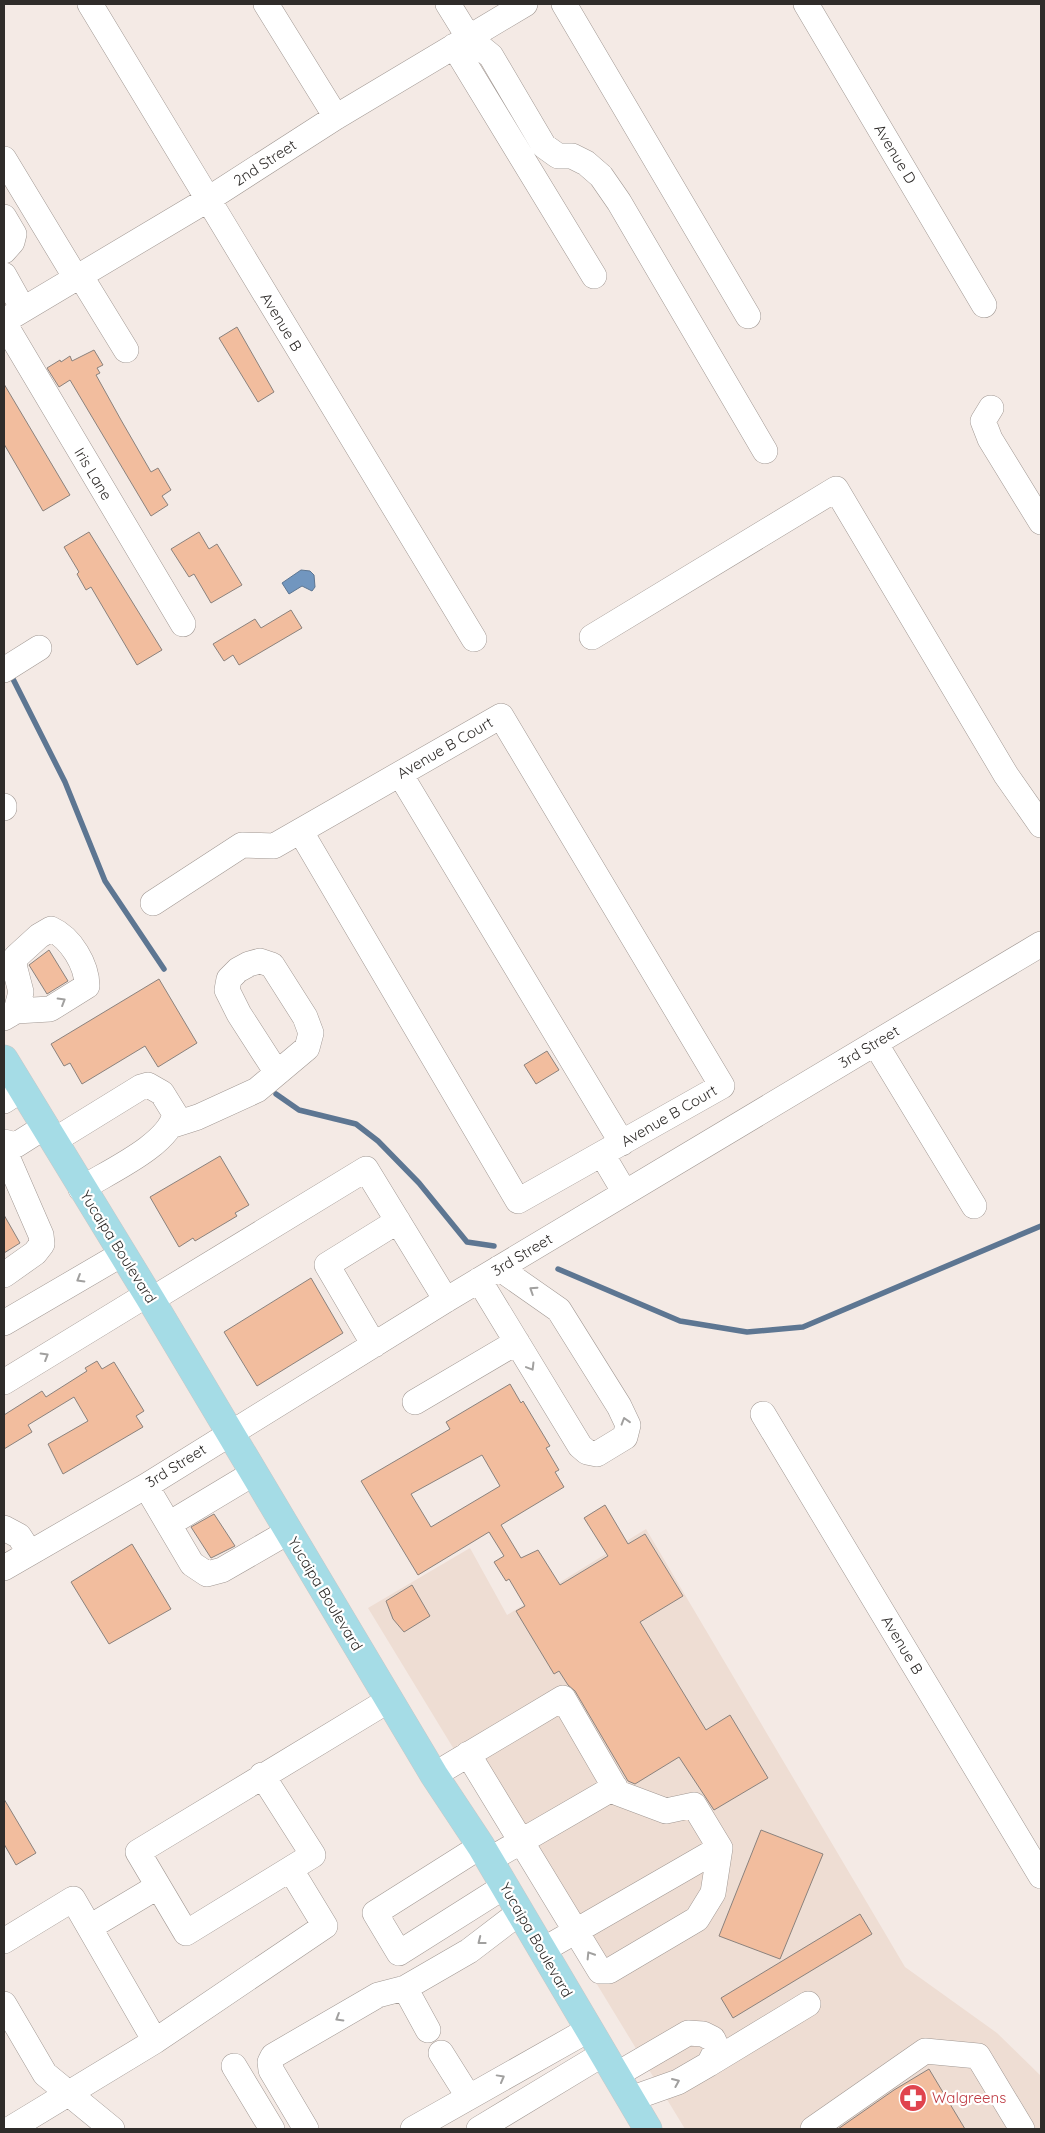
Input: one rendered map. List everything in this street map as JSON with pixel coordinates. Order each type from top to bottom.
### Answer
[{"type":"main road","name":"Yucaipa Boulevard","points":[[4,1059],[13,1095],[50,1133],[82,1189],[150,1297],[229,1433],[434,1775],[485,1853],[543,1950],[630,2099],[642,2127]]},
{"type":"street","name":"Avenue B","points":[[90,4],[206,200],[474,639]]},
{"type":"street","points":[[266,4],[336,117]]},
{"type":"street","points":[[448,4],[462,42],[594,276]]},
{"type":"street","name":"2nd Street","points":[[10,318],[206,200],[336,117],[525,4]]},
{"type":"street","points":[[564,4],[748,316]]},
{"type":"street","name":"Avenue D","points":[[806,4],[984,305]]},
{"type":"street","points":[[462,42],[491,56],[544,146],[558,156],[572,156],[586,163],[601,176],[619,202],[765,451]]},
{"type":"street","points":[[4,159],[126,350]]},
{"type":"street","points":[[4,217],[14,234],[12,242],[4,251]]},
{"type":"street","name":"Iris Lane","points":[[4,275],[10,318],[183,624]]},
{"type":"street","points":[[991,408],[983,421],[990,439],[1041,522]]},
{"type":"street","points":[[592,637],[836,490],[1006,775],[1041,825]]},
{"type":"street","points":[[4,670],[39,648]]},
{"type":"street","name":"Avenue B Court","points":[[152,903],[242,845],[274,846],[501,716],[722,1086],[518,1201],[301,832]]},
{"type":"street","points":[[400,774],[612,1149],[625,1192]]},
{"type":"street","points":[[51,929],[61,934],[87,973],[87,986],[50,1009],[10,1014],[21,992],[14,965],[16,957],[33,941],[51,929]]},
{"type":"street","name":"3rd Street","points":[[4,1568],[146,1486],[446,1300],[1041,944]]},
{"type":"street","points":[[875,1043],[974,1206]]},
{"type":"street","points":[[82,1189],[154,1144],[173,1125],[198,1117],[257,1090],[277,1073]]},
{"type":"street","points":[[4,1275],[35,1253],[42,1244],[41,1235],[5,1152],[4,1142],[16,1144],[50,1133],[148,1085],[162,1092],[175,1114],[173,1125]]},
{"type":"street","points":[[4,1382],[366,1169],[446,1300]]},
{"type":"street","points":[[374,1345],[327,1265],[398,1221]]},
{"type":"street","points":[[4,1323],[122,1254]]},
{"type":"street","points":[[489,1274],[559,1310],[619,1406],[628,1425],[625,1437],[597,1454],[587,1452],[580,1446],[517,1342],[489,1274]]},
{"type":"street","points":[[415,1402],[517,1342]]},
{"type":"street","name":"Avenue B","points":[[762,1414],[1041,1876]]},
{"type":"street","points":[[169,1524],[254,1474]]},
{"type":"street","points":[[146,1486],[192,1564],[207,1574],[222,1570],[288,1532]]},
{"type":"street","points":[[4,1528],[19,1536],[30,1553]]},
{"type":"street","points":[[434,1775],[468,1754],[563,1698],[618,1793],[666,1810],[694,1806],[720,1848],[713,1893],[697,1919],[609,1971],[600,1971],[468,1754]]},
{"type":"street","points":[[262,1775],[313,1855],[186,1933],[138,1852],[262,1775],[389,1700]]},
{"type":"street","points":[[505,1886],[399,1953],[375,1913],[485,1853],[521,1841],[615,1787]]},
{"type":"street","points":[[543,1950],[720,1848]]},
{"type":"street","points":[[10,2129],[155,2041],[325,1926],[291,1870]]},
{"type":"street","points":[[90,1927],[157,1887]]},
{"type":"street","points":[[4,1941],[73,1899],[155,2041]]},
{"type":"street","points":[[306,2129],[271,2070],[270,2062],[273,2056],[378,1995],[405,1988],[469,1951],[520,1912]]},
{"type":"street","points":[[405,1988],[428,2030]]},
{"type":"street","points":[[4,2004],[45,2074],[112,2129]]},
{"type":"street","points":[[630,2099],[678,2082],[808,2004]]},
{"type":"street","points":[[413,2129],[468,2096],[588,2030]]},
{"type":"street","points":[[479,2129],[609,2065],[688,2033],[703,2034],[713,2039],[717,2048],[709,2064]]},
{"type":"street","points":[[813,2129],[925,2051],[978,2056],[1022,2129]]},
{"type":"street","points":[[441,2053],[468,2096]]},
{"type":"street","points":[[234,2066],[272,2129]]},
{"type":"shaded area","points":[[646,1529],[905,1967],[997,2033],[1041,2076],[1041,2129],[685,2129],[368,1608],[470,1548],[507,1615]]},
{"type":"water","points":[[301,570],[310,571],[314,575],[315,587],[312,591],[302,586],[289,594],[282,583]]},
{"type":"building","points":[[237,327],[274,392],[258,402],[219,338]]},
{"type":"building","points":[[94,350],[103,365],[97,368],[100,373],[96,375],[151,472],[158,468],[171,490],[162,496],[168,505],[151,516],[70,380],[59,387],[47,368],[70,356],[72,361]]},
{"type":"building","points":[[4,384],[70,495],[43,511],[4,444]]},
{"type":"building","points":[[89,532],[162,650],[137,665],[91,587],[86,590],[77,574],[79,572],[64,547]]},
{"type":"building","points":[[199,532],[209,549],[217,544],[242,585],[211,603],[194,574],[189,577],[171,549]]},
{"type":"building","points":[[291,610],[302,628],[239,665],[233,655],[224,661],[213,644],[255,619],[261,628]]},
{"type":"building","points":[[49,950],[68,981],[47,994],[29,965]]},
{"type":"building","points":[[159,979],[197,1043],[158,1067],[145,1046],[82,1084],[70,1063],[64,1066],[51,1044]]},
{"type":"building","points":[[547,1051],[559,1070],[536,1084],[524,1065]]},
{"type":"building","points":[[220,1156],[249,1205],[235,1213],[237,1216],[195,1241],[193,1238],[179,1247],[150,1197]]},
{"type":"building","points":[[4,1215],[20,1243],[4,1253]]},
{"type":"building","points":[[311,1278],[343,1333],[257,1386],[224,1332]]},
{"type":"building","points":[[97,1361],[102,1369],[114,1362],[144,1411],[136,1416],[143,1427],[63,1474],[48,1444],[88,1421],[74,1397],[28,1425],[32,1432],[4,1449],[4,1415],[42,1391],[46,1397],[87,1371],[85,1368]]},
{"type":"building","points":[[510,1384],[521,1403],[523,1401],[550,1446],[546,1448],[559,1470],[555,1472],[564,1487],[501,1525],[521,1558],[538,1550],[560,1585],[608,1556],[584,1518],[605,1505],[628,1544],[645,1534],[683,1596],[640,1622],[706,1730],[730,1715],[768,1778],[714,1810],[679,1757],[635,1784],[628,1781],[575,1691],[568,1685],[559,1671],[554,1674],[516,1611],[525,1606],[509,1579],[506,1581],[494,1562],[504,1556],[489,1532],[418,1575],[361,1481],[450,1429],[446,1422]],"holes":[[[482,1455],[500,1486],[431,1527],[411,1494]]]},
{"type":"building","points":[[214,1514],[235,1546],[211,1558],[191,1527]]},
{"type":"building","points":[[132,1544],[171,1609],[109,1644],[71,1582]]},
{"type":"building","points":[[412,1585],[430,1616],[404,1632],[393,1619],[386,1601]]},
{"type":"building","points":[[4,1799],[36,1853],[16,1865],[4,1844]]},
{"type":"building","points":[[761,1830],[823,1854],[780,1959],[719,1936]]},
{"type":"building","points":[[860,1914],[872,1934],[733,2018],[721,1998]]},
{"type":"building","name":"Walgreens","points":[[929,2069],[965,2129],[838,2129],[894,2090]]},
{"type":"waterway","points":[[13,679],[65,782],[105,881],[164,969]]},
{"type":"waterway","points":[[276,1094],[299,1110],[356,1124],[378,1141],[419,1183],[467,1242],[494,1246]]},
{"type":"waterway","points":[[558,1269],[680,1321],[747,1332],[803,1327],[1041,1226]]},
{"type":"place","name":"Walgreens","points":[[913,2098]]}]
